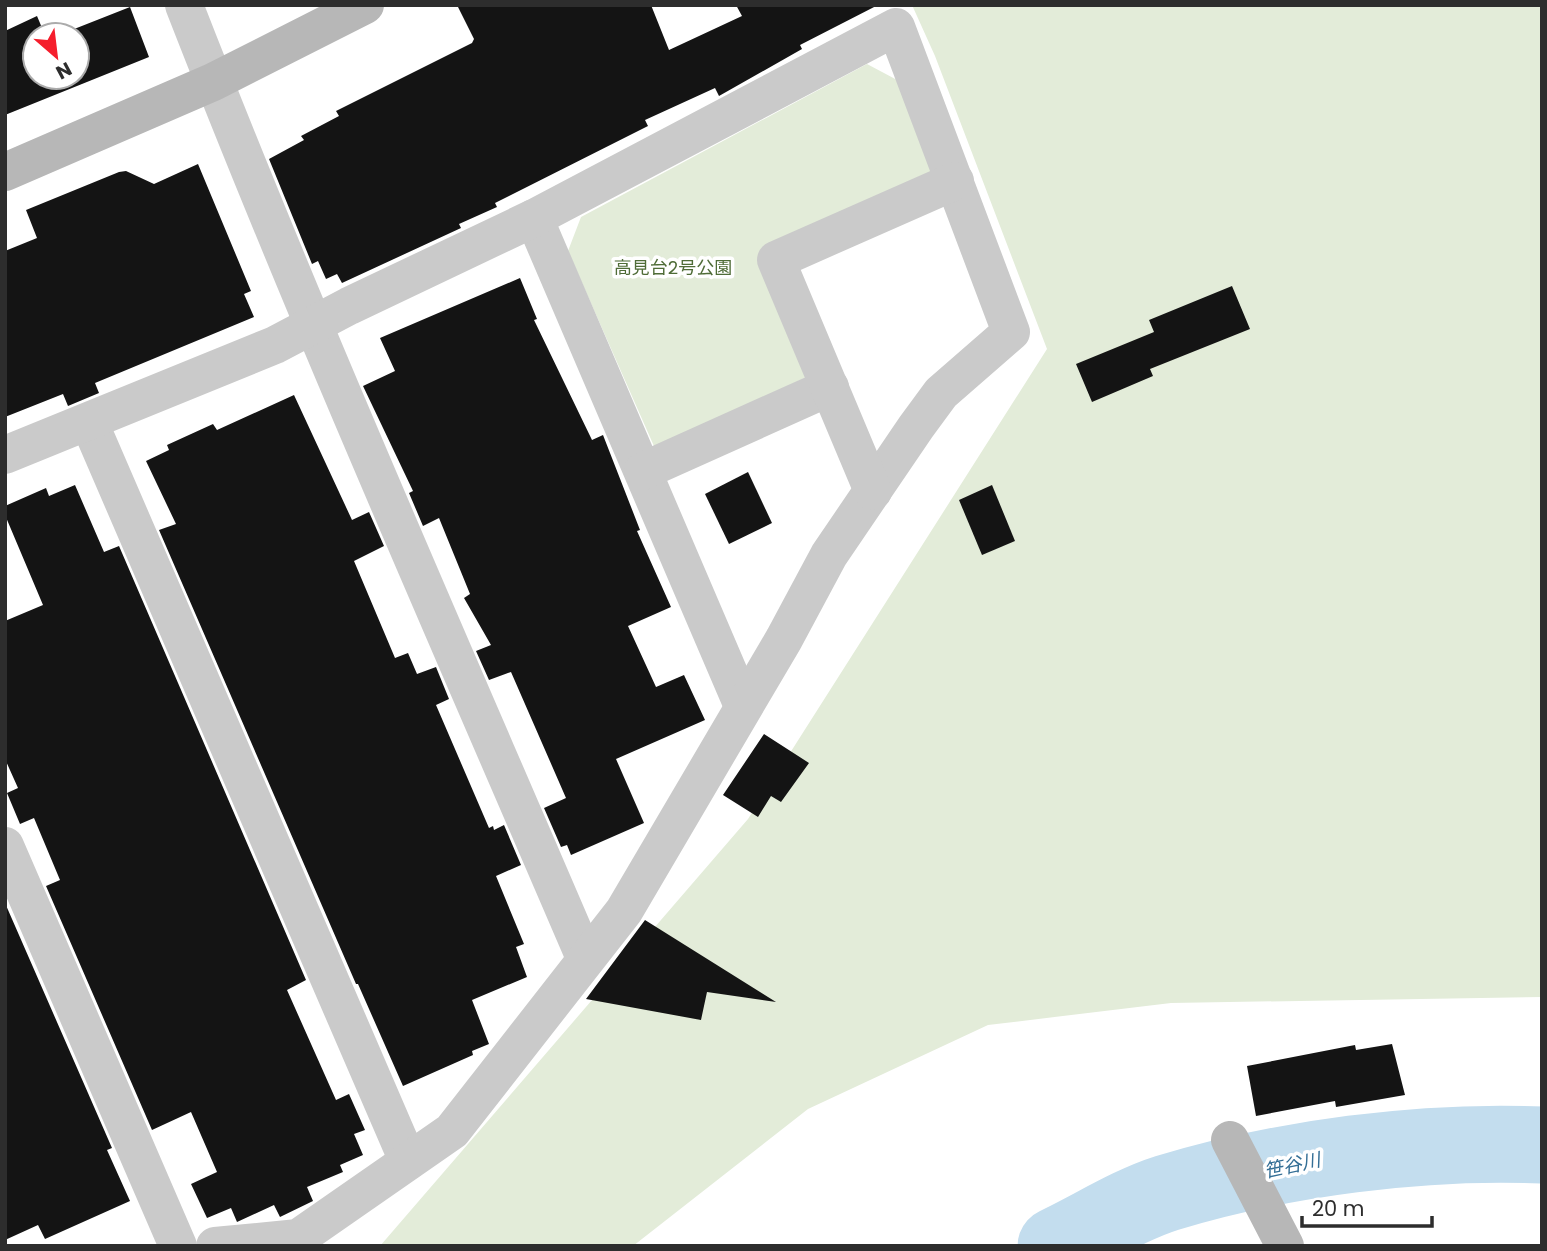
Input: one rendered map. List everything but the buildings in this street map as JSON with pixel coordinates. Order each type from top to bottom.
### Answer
[{"type":"street","points":[[184,5],[313,326],[585,958]]},
{"type":"street","points":[[5,172],[213,82],[365,5]]},
{"type":"street","points":[[5,455],[275,345],[534,218],[896,27],[1011,332],[941,393],[829,555],[785,639],[624,911],[452,1131],[298,1238],[215,1246]]},
{"type":"street","points":[[873,491],[776,260],[955,181]]},
{"type":"street","points":[[534,218],[743,706]]},
{"type":"street","points":[[643,471],[830,387]]},
{"type":"street","points":[[89,422],[408,1161]]},
{"type":"street","points":[[5,846],[178,1246]]},
{"type":"street","points":[[1230,1140],[1285,1246]]},
{"type":"green space","points":[[912,5],[1542,5],[1542,997],[1171,1003],[988,1025],[808,1109],[633,1246],[380,1246],[748,819],[1047,349],[935,56]]},
{"type":"green space","name":"高見台2号公園","points":[[867,64],[899,81],[934,176],[760,252],[812,374],[657,453],[568,251],[581,217]]},
{"type":"waterway","name":"笹谷川","points":[[1056,1246],[1153,1198],[1257,1170],[1401,1149],[1449,1145],[1542,1145]]}]
